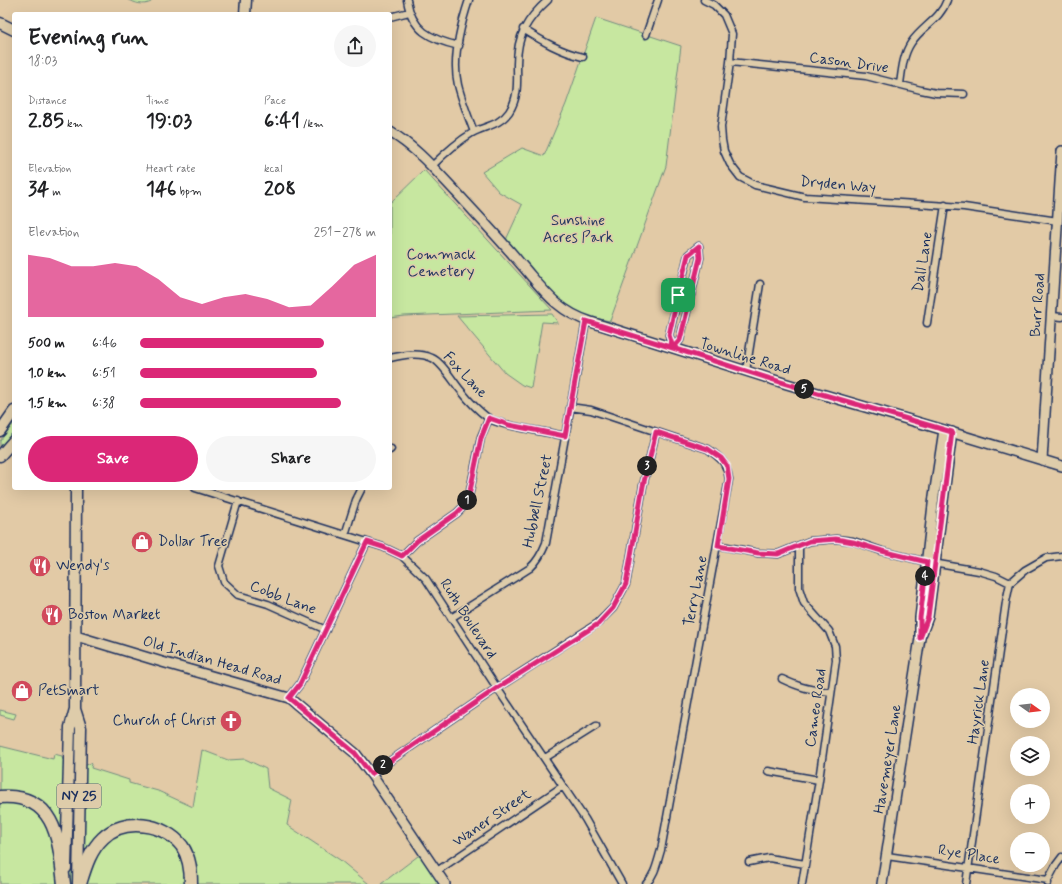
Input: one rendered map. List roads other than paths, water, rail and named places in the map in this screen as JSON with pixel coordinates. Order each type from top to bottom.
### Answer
[{"type":"highway","points":[[0,797],[11,796],[34,804],[44,811],[56,830],[65,884]]},
{"type":"highway","points":[[79,884],[88,859],[94,848],[103,837],[113,830],[128,826],[141,825],[157,828],[171,836],[181,846],[188,858],[191,872],[191,884]]},
{"type":"main road","points":[[245,12],[246,0]]},
{"type":"main road","points":[[0,23],[12,29]]},
{"type":"main road","points":[[0,431],[12,414]]},
{"type":"main road","points":[[0,456],[12,442]]},
{"type":"main road","name":"NY 25","points":[[65,884],[70,727],[75,709],[76,490]]},
{"type":"main road","name":"NY 25","points":[[75,709],[81,728],[79,884]]},
{"type":"street","points":[[407,0],[409,12],[424,32],[435,39],[459,46]]},
{"type":"street","points":[[469,0],[459,46],[457,66],[458,84],[474,132]]},
{"type":"street","points":[[432,166],[461,140],[474,132],[494,124],[508,113],[514,103],[517,89],[519,44],[523,29],[530,18],[548,0]]},
{"type":"street","points":[[646,35],[658,0]]},
{"type":"street","name":"Dryden Way","points":[[704,0],[714,5],[724,15],[732,34],[730,62],[721,127],[724,151],[730,164],[740,177],[755,185],[805,198],[964,206],[1058,221]]},
{"type":"street","points":[[900,84],[904,56],[911,43],[938,16],[947,0]]},
{"type":"street","points":[[392,16],[409,12]]},
{"type":"street","points":[[523,29],[548,44],[583,57]]},
{"type":"street","name":"Cason Drive","points":[[730,62],[866,76],[936,93],[964,94]]},
{"type":"street","name":"Townline Road","points":[[392,133],[406,143],[432,166],[507,247],[553,300],[567,312],[586,321],[746,372],[1062,466]]},
{"type":"street","name":"Burr Road","points":[[1042,460],[1062,151]]},
{"type":"street","name":"Dall Lane","points":[[927,324],[945,205]]},
{"type":"street","points":[[699,246],[700,258],[680,340],[673,348],[669,335],[688,255],[699,246]]},
{"type":"street","points":[[746,372],[760,284]]},
{"type":"street","points":[[1052,316],[1062,317]]},
{"type":"street","name":"Hubbell Street","points":[[451,618],[530,568],[539,558],[546,543],[586,321]]},
{"type":"street","name":"Fox Lane","points":[[392,358],[407,355],[421,355],[433,358],[463,393],[489,418],[509,425],[565,436]]},
{"type":"street","name":"Terry Lane","points":[[570,407],[591,410],[708,449],[721,458],[727,466],[729,479],[718,546],[660,850],[655,870],[651,879],[646,884]]},
{"type":"street","points":[[402,556],[417,541],[457,513],[465,505],[469,496],[481,438],[489,418]]},
{"type":"street","name":"Havemeyer Lane","points":[[882,884],[920,638],[920,618],[931,562],[934,496],[948,431]]},
{"type":"street","points":[[371,774],[497,688],[598,624],[613,608],[626,584],[643,486],[656,432]]},
{"type":"street","name":"Ruth Boulevard","points":[[202,490],[383,547],[402,556],[426,579],[585,819],[622,884]]},
{"type":"street","points":[[345,535],[356,500],[361,490]]},
{"type":"street","name":"Cobb Lane","points":[[238,501],[219,566],[224,582],[238,595],[268,604],[326,630]]},
{"type":"street","points":[[718,546],[758,553],[778,554],[810,541],[836,539],[931,562],[979,571],[996,576],[1010,584],[1025,570],[1046,558],[1062,556]]},
{"type":"street","points":[[289,698],[300,684],[367,542]]},
{"type":"street","name":"Cameo Road","points":[[799,546],[799,588],[804,603],[829,631],[835,646],[836,660],[819,780],[802,884]]},
{"type":"street","name":"Hayrick Lane","points":[[966,884],[1006,602],[1010,584]]},
{"type":"street","name":"Old Indian Head Road","points":[[76,636],[289,698],[355,753],[371,774],[445,884]]},
{"type":"street","points":[[782,679],[812,691],[831,692]]},
{"type":"street","points":[[545,758],[596,726]]},
{"type":"street","points":[[768,771],[819,780]]},
{"type":"street","name":"Waner Street","points":[[437,871],[563,786]]},
{"type":"street","name":"Rye Place","points":[[887,856],[969,868],[1048,882]]},
{"type":"street","points":[[1048,882],[1056,865],[1062,857]]},
{"type":"street","points":[[749,862],[769,858],[805,864]]},
{"type":"place","name":"Dollar Tree","points":[[142,542]]},
{"type":"place","name":"Wendy's","points":[[40,566]]},
{"type":"place","name":"Boston Market","points":[[52,615]]},
{"type":"place","name":"PetSmart","points":[[22,691]]},
{"type":"place","name":"Church of Christ","points":[[231,721]]},
{"type":"park label","name":"Sunshine Acres Park","points":[[578,230]]},
{"type":"park label","name":"Commack Cemetery","points":[[441,264]]}]
